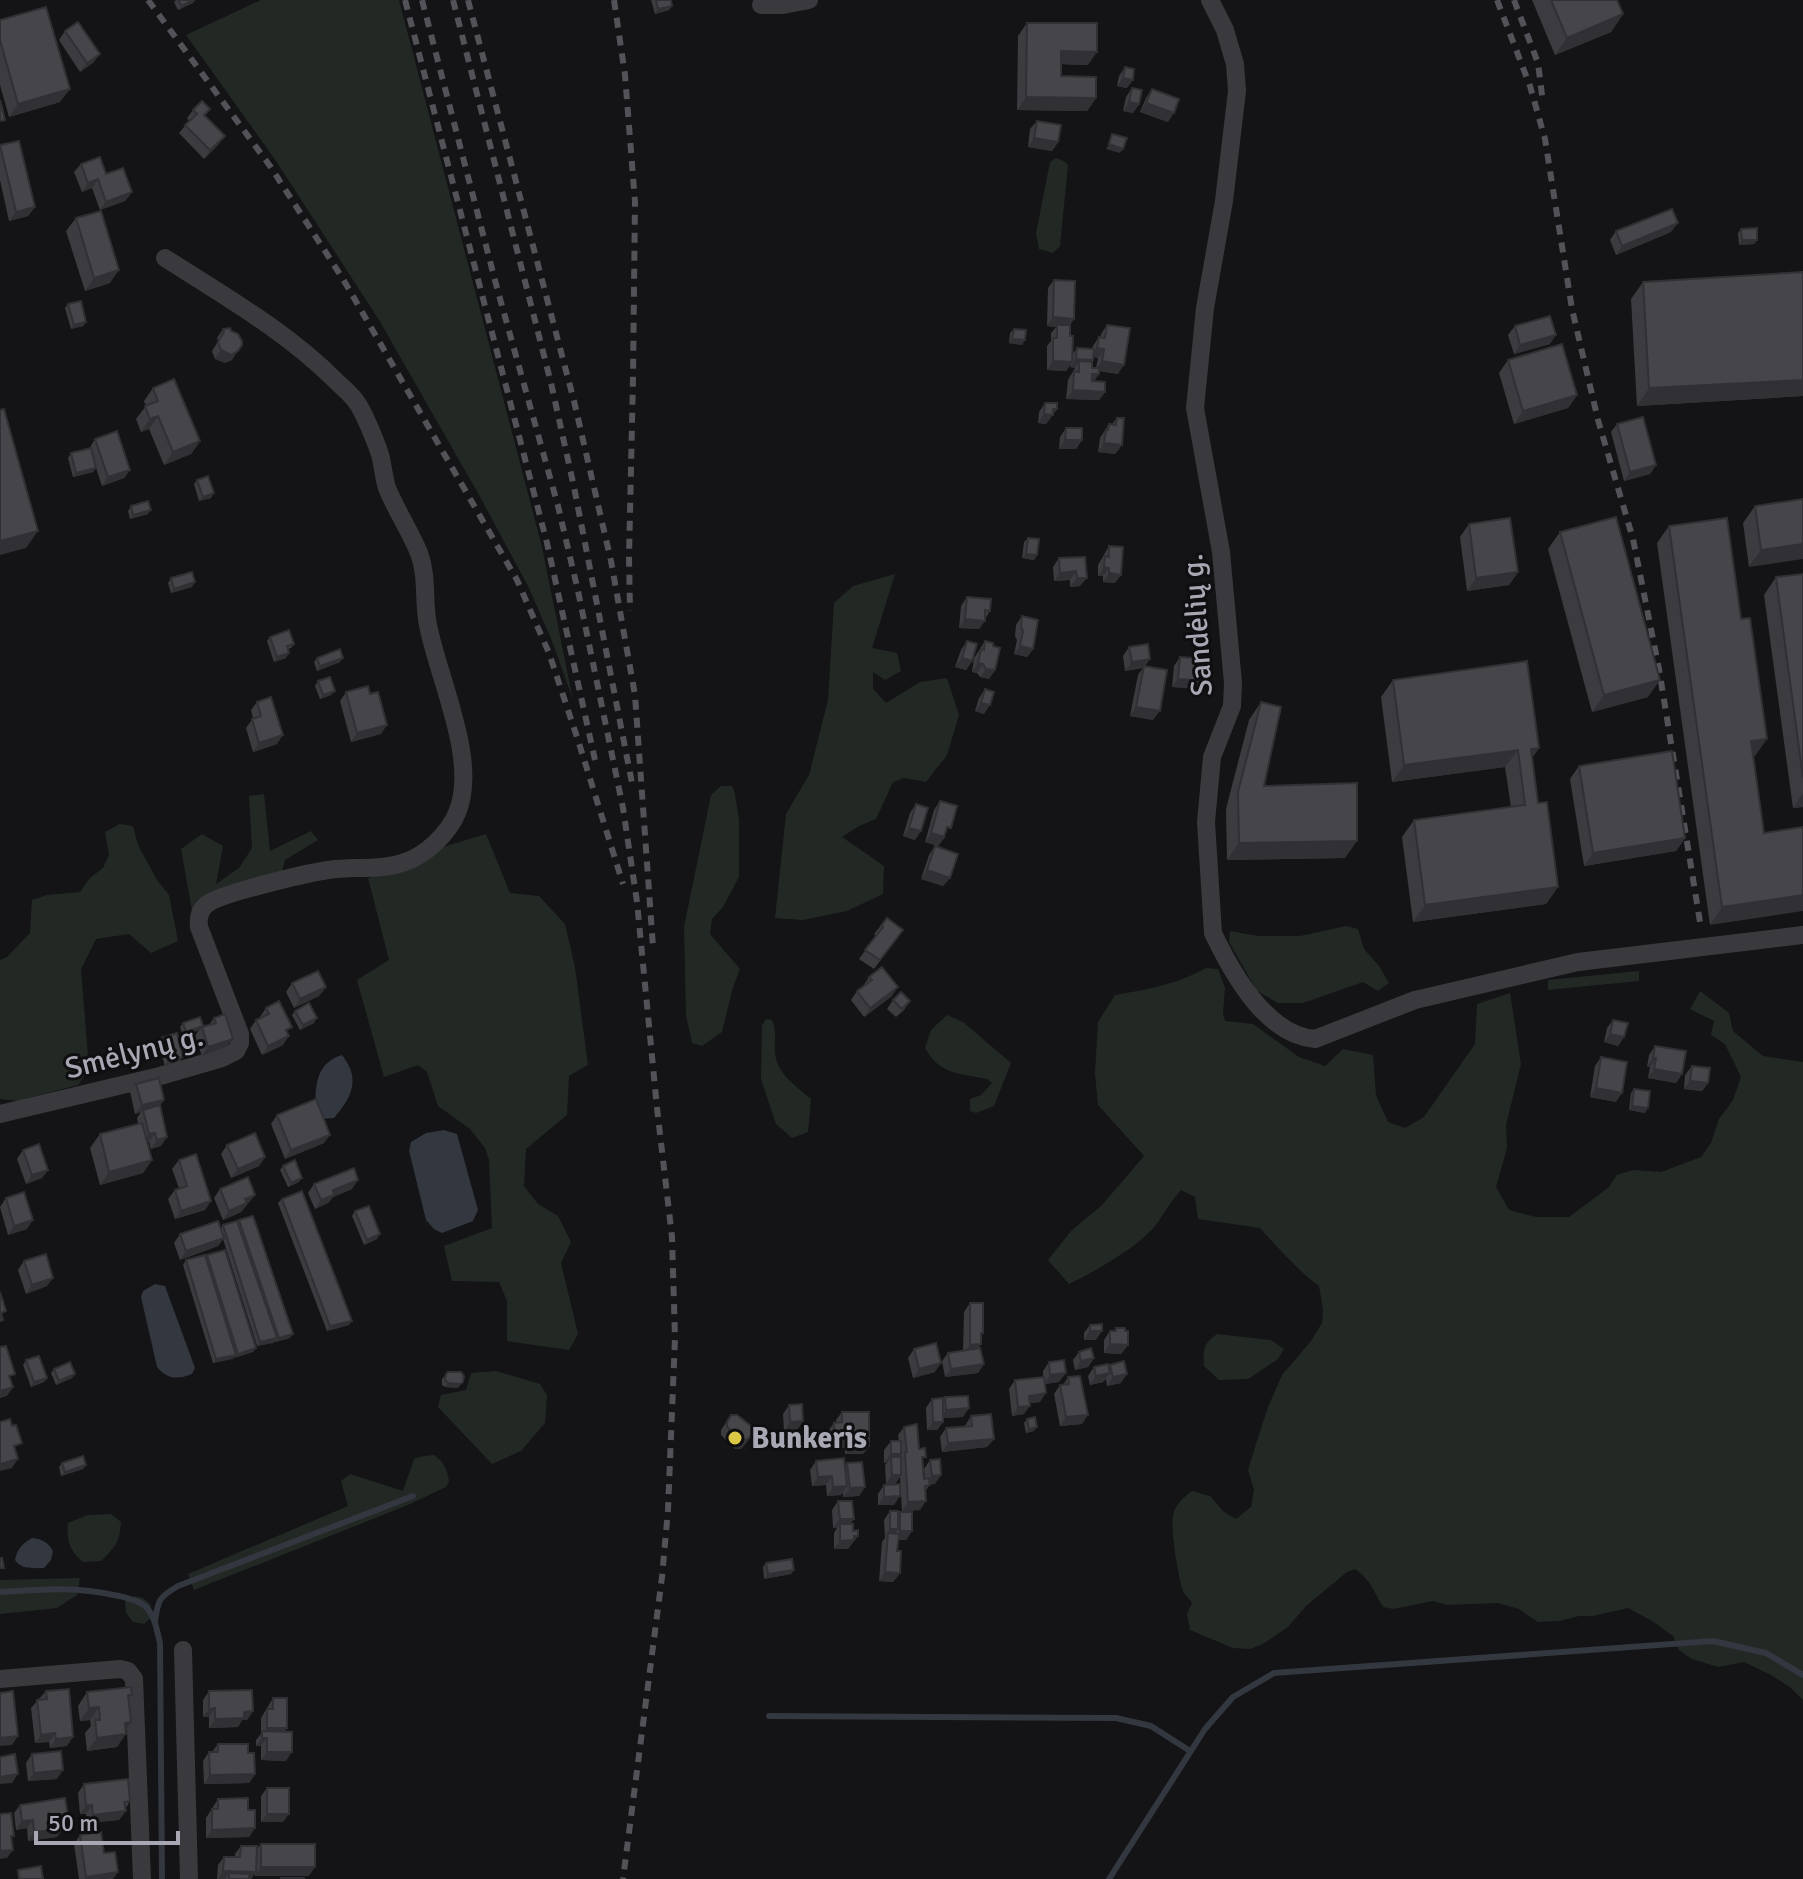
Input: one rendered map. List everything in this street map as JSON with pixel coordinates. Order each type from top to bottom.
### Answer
[{"type":"street","points":[[761,5],[809,0]]},
{"type":"street","name":"Sandėlių g.","points":[[1210,0],[1225,30],[1235,64],[1237,91],[1224,201],[1205,308],[1195,408],[1221,552],[1233,683],[1232,706],[1212,757],[1206,822],[1213,933],[1251,997],[1264,1013],[1287,1031],[1315,1039],[1415,1000],[1578,962],[1803,935]]},
{"type":"street","name":"Smėlynų g.","points":[[0,1114],[171,1073],[236,1051],[240,1034],[199,927],[198,917],[206,904],[287,879],[329,870],[386,868],[409,861],[446,831],[457,813],[462,794],[458,736],[427,621],[425,578],[420,555],[388,490],[380,455],[358,403],[286,337],[165,258]]},
{"type":"street","points":[[183,1650],[189,1879]]},
{"type":"street","points":[[0,1679],[120,1669],[128,1671],[134,1679],[142,1879]]},
{"type":"shaded area","points":[[261,0],[399,0],[542,547],[573,700],[529,588],[379,320],[276,161],[186,35]]},
{"type":"shaded area","points":[[1056,158],[1068,165],[1060,246],[1053,253],[1039,249],[1036,233],[1050,162]]},
{"type":"shaded area","points":[[895,574],[872,648],[897,653],[901,671],[885,680],[873,672],[873,689],[886,703],[920,682],[947,678],[959,715],[947,755],[926,782],[904,778],[893,782],[876,819],[842,837],[884,866],[883,894],[847,911],[803,920],[775,918],[786,814],[809,775],[828,700],[834,603],[853,586]]},
{"type":"shaded area","points":[[721,786],[732,786],[735,794],[739,820],[739,877],[723,907],[712,919],[710,934],[740,969],[722,1032],[702,1046],[692,1043],[686,1015],[684,927],[711,795]]},
{"type":"shaded area","points":[[264,794],[270,851],[311,831],[318,840],[285,860],[278,888],[206,913],[195,928],[181,849],[202,834],[223,846],[216,884],[239,868],[252,848],[249,796]]},
{"type":"shaded area","points":[[120,824],[133,826],[138,845],[169,895],[178,941],[151,953],[129,934],[96,939],[81,969],[89,1069],[78,1085],[17,1101],[0,1099],[0,960],[7,957],[30,933],[32,900],[47,895],[80,892],[90,878],[103,868],[109,855],[105,832]]},
{"type":"shaded area","points":[[486,834],[510,893],[539,896],[565,924],[575,967],[588,1065],[569,1076],[567,1115],[526,1149],[524,1186],[538,1204],[558,1216],[571,1242],[561,1263],[578,1334],[569,1350],[507,1341],[507,1301],[499,1282],[452,1281],[444,1246],[492,1228],[489,1160],[485,1148],[470,1129],[438,1106],[427,1072],[418,1065],[384,1077],[357,980],[389,960],[368,878],[406,867],[436,849]]},
{"type":"shaded area","points":[[1346,926],[1358,929],[1364,949],[1389,983],[1378,991],[1363,982],[1303,1003],[1278,1003],[1257,991],[1229,942],[1230,931],[1258,936],[1300,936]]},
{"type":"shaded area","points":[[1206,968],[1218,969],[1225,988],[1225,1021],[1253,1024],[1299,1057],[1325,1066],[1343,1049],[1373,1055],[1376,1095],[1388,1122],[1405,1128],[1424,1117],[1475,1044],[1477,1004],[1510,993],[1521,1064],[1506,1125],[1507,1148],[1496,1187],[1509,1210],[1536,1217],[1569,1217],[1609,1187],[1617,1175],[1633,1170],[1661,1172],[1701,1157],[1711,1143],[1719,1119],[1733,1100],[1741,1077],[1725,1044],[1711,1035],[1714,1021],[1690,1009],[1700,991],[1729,1013],[1733,1031],[1763,1056],[1803,1062],[1803,1700],[1771,1675],[1744,1662],[1718,1667],[1692,1659],[1679,1650],[1673,1636],[1628,1608],[1593,1616],[1538,1622],[1519,1609],[1498,1603],[1447,1605],[1433,1601],[1393,1609],[1383,1607],[1369,1582],[1355,1569],[1347,1572],[1306,1606],[1288,1627],[1250,1649],[1233,1648],[1190,1630],[1187,1614],[1192,1603],[1184,1593],[1178,1567],[1172,1522],[1174,1512],[1192,1491],[1210,1496],[1224,1512],[1236,1519],[1251,1507],[1254,1490],[1248,1470],[1268,1407],[1282,1375],[1322,1323],[1319,1286],[1260,1228],[1198,1219],[1195,1197],[1181,1190],[1155,1226],[1138,1242],[1079,1279],[1069,1284],[1048,1260],[1071,1231],[1102,1205],[1144,1156],[1098,1105],[1095,1073],[1098,1022],[1115,995],[1173,982]]},
{"type":"shaded area","points":[[1639,971],[1639,981],[1548,990],[1548,980]]},
{"type":"shaded area","points":[[947,1015],[963,1022],[1011,1063],[994,1106],[976,1113],[970,1111],[970,1099],[981,1095],[992,1083],[944,1068],[925,1048],[931,1030]]},
{"type":"shaded area","points":[[766,1019],[774,1024],[779,1067],[811,1099],[808,1132],[792,1138],[776,1124],[761,1079],[762,1025]]},
{"type":"shaded area","points":[[342,1055],[351,1072],[352,1088],[346,1103],[334,1118],[321,1119],[315,1114],[318,1078],[326,1064]]},
{"type":"shaded area","points":[[444,1130],[457,1134],[478,1210],[473,1221],[442,1233],[426,1220],[409,1151],[411,1142],[426,1133]]},
{"type":"shaded area","points":[[155,1284],[165,1286],[195,1368],[192,1374],[173,1377],[157,1367],[141,1297],[143,1291]]},
{"type":"shaded area","points":[[1217,1334],[1271,1340],[1284,1349],[1278,1359],[1248,1379],[1219,1380],[1204,1366],[1206,1344]]},
{"type":"shaded area","points":[[496,1371],[540,1384],[547,1395],[545,1423],[521,1451],[492,1464],[438,1407],[441,1395],[466,1390],[471,1373]]},
{"type":"shaded area","points":[[434,1455],[446,1469],[449,1481],[446,1487],[194,1590],[188,1574],[348,1506],[341,1481],[350,1474],[403,1491],[414,1459]]},
{"type":"shaded area","points":[[111,1514],[121,1522],[116,1544],[101,1561],[83,1562],[70,1545],[68,1523],[88,1515]]},
{"type":"shaded area","points":[[32,1538],[49,1545],[53,1551],[51,1560],[44,1568],[24,1567],[15,1560],[21,1547]]},
{"type":"shaded area","points":[[80,1578],[77,1595],[57,1608],[0,1614],[0,1580]]},
{"type":"shaded area","points":[[134,1596],[143,1598],[151,1605],[151,1618],[144,1624],[133,1622],[126,1613],[125,1601]]},
{"type":"building","points":[[178,0],[193,0],[182,6]]},
{"type":"building","points":[[656,0],[671,0],[672,6],[658,9]]},
{"type":"building","points":[[1551,0],[1617,0],[1623,14],[1567,38]]},
{"type":"building","points":[[46,7],[70,89],[18,104],[0,40],[0,20]]},
{"type":"building","points":[[78,22],[100,54],[87,63],[65,31]]},
{"type":"building","points":[[1027,23],[1097,23],[1097,52],[1061,51],[1061,76],[1096,77],[1096,98],[1026,97]]},
{"type":"building","points":[[1125,67],[1134,69],[1133,80],[1123,78]]},
{"type":"building","points":[[1132,88],[1142,90],[1139,104],[1129,102]]},
{"type":"building","points":[[1152,89],[1179,99],[1174,113],[1146,103]]},
{"type":"building","points":[[0,100],[5,120],[0,121]]},
{"type":"building","points":[[202,101],[210,109],[204,115],[225,136],[210,150],[185,125],[197,114],[193,110]]},
{"type":"building","points":[[1037,121],[1061,125],[1058,142],[1034,138]]},
{"type":"building","points":[[1112,134],[1127,138],[1123,149],[1109,144]]},
{"type":"building","points":[[19,141],[35,207],[16,212],[0,145]]},
{"type":"building","points":[[100,157],[106,174],[123,168],[132,192],[106,202],[98,179],[88,183],[81,164]]},
{"type":"building","points":[[1672,209],[1678,223],[1622,246],[1616,231]]},
{"type":"building","points":[[101,211],[119,270],[94,278],[76,218]]},
{"type":"building","points":[[1757,228],[1757,240],[1742,240],[1741,229]]},
{"type":"building","points":[[1803,272],[1803,380],[1649,388],[1643,282]]},
{"type":"building","points":[[1054,280],[1075,281],[1074,319],[1053,317]]},
{"type":"building","points":[[81,301],[86,322],[74,325],[68,304]]},
{"type":"building","points":[[1550,316],[1556,335],[1520,345],[1515,326]]},
{"type":"building","points":[[1057,325],[1070,325],[1070,336],[1073,336],[1072,362],[1053,361],[1053,338],[1057,338]]},
{"type":"building","points":[[1107,325],[1130,328],[1124,365],[1102,361],[1104,349],[1097,348],[1099,337],[1105,338]]},
{"type":"building","points":[[230,328],[242,341],[238,351],[231,355],[221,350],[218,342],[223,329]]},
{"type":"building","points":[[1014,329],[1026,330],[1025,340],[1012,339]]},
{"type":"building","points":[[1562,344],[1577,395],[1523,411],[1508,360]]},
{"type":"building","points":[[1077,348],[1094,349],[1093,360],[1076,359]]},
{"type":"building","points":[[1079,361],[1092,362],[1092,368],[1099,368],[1099,374],[1092,374],[1092,381],[1105,382],[1105,392],[1073,390],[1074,371],[1079,372]]},
{"type":"building","points":[[174,379],[200,441],[173,452],[158,416],[150,419],[145,406],[158,401],[153,388]]},
{"type":"building","points":[[1045,403],[1057,403],[1053,415],[1044,414]]},
{"type":"building","points":[[4,409],[38,531],[0,541],[0,410]]},
{"type":"building","points":[[1643,417],[1656,465],[1630,472],[1617,424]]},
{"type":"building","points":[[1117,418],[1124,418],[1122,445],[1104,443],[1109,424],[1116,425]]},
{"type":"building","points":[[1066,428],[1082,428],[1082,440],[1065,440]]},
{"type":"building","points":[[117,431],[130,470],[108,477],[95,439]]},
{"type":"building","points":[[91,448],[96,468],[76,473],[71,453]]},
{"type":"building","points":[[208,476],[214,493],[203,497],[197,480]]},
{"type":"building","points":[[1803,499],[1803,544],[1761,550],[1755,506]]},
{"type":"building","points":[[148,501],[151,510],[133,515],[131,506]]},
{"type":"building","points":[[1616,517],[1660,680],[1604,695],[1560,532]]},
{"type":"building","points":[[1510,518],[1518,572],[1476,578],[1469,524]]},
{"type":"building","points":[[1727,518],[1741,619],[1750,618],[1767,739],[1751,741],[1764,833],[1803,827],[1803,895],[1722,907],[1669,526]]},
{"type":"building","points":[[1028,538],[1039,539],[1037,555],[1026,554]]},
{"type":"building","points":[[1109,546],[1123,547],[1121,575],[1109,573],[1109,568],[1104,567],[1105,556],[1109,557]]},
{"type":"building","points":[[1085,557],[1087,578],[1077,578],[1076,571],[1060,573],[1059,558]]},
{"type":"building","points":[[192,572],[195,582],[174,589],[171,578]]},
{"type":"building","points":[[1803,574],[1803,778],[1776,577]]},
{"type":"building","points":[[967,597],[991,599],[990,611],[985,610],[985,621],[965,619]]},
{"type":"building","points":[[1022,616],[1038,620],[1033,649],[1020,646]]},
{"type":"building","points":[[289,630],[294,644],[287,646],[289,653],[277,657],[270,637]]},
{"type":"building","points":[[967,641],[977,644],[972,661],[962,658]]},
{"type":"building","points":[[985,641],[1000,648],[995,670],[986,669],[978,663]]},
{"type":"building","points":[[1148,644],[1150,659],[1132,662],[1129,647]]},
{"type":"building","points":[[340,649],[343,658],[320,666],[317,658]]},
{"type":"building","points":[[1180,657],[1208,659],[1206,681],[1178,679]]},
{"type":"building","points":[[1527,661],[1539,748],[1531,749],[1538,803],[1547,802],[1558,887],[1425,905],[1414,820],[1525,805],[1518,750],[1404,765],[1393,680]]},
{"type":"building","points":[[1144,666],[1167,670],[1160,711],[1136,707]]},
{"type":"building","points":[[330,677],[335,691],[323,695],[318,681]]},
{"type":"building","points":[[368,686],[370,694],[378,692],[387,725],[357,733],[346,692]]},
{"type":"building","points":[[985,689],[994,692],[990,705],[981,703]]},
{"type":"building","points":[[271,697],[283,735],[259,743],[252,719],[261,716],[257,702]]},
{"type":"building","points":[[1261,702],[1281,707],[1264,786],[1357,783],[1357,841],[1239,843],[1238,792]]},
{"type":"building","points":[[1672,751],[1685,838],[1593,853],[1579,766]]},
{"type":"building","points":[[940,801],[957,806],[951,828],[947,827],[944,837],[931,833]]},
{"type":"building","points":[[916,804],[928,808],[921,831],[909,828]]},
{"type":"building","points":[[935,846],[958,854],[950,878],[927,870]]},
{"type":"building","points":[[887,918],[903,930],[880,960],[865,950]]},
{"type":"building","points":[[882,967],[898,987],[870,1008],[857,991],[872,980],[869,977]]},
{"type":"building","points":[[318,971],[326,987],[300,999],[292,983]]},
{"type":"building","points":[[901,992],[910,1001],[902,1009],[893,1000]]},
{"type":"building","points":[[279,1001],[292,1027],[286,1030],[289,1036],[268,1046],[256,1020],[269,1014],[266,1008]]},
{"type":"building","points":[[309,1003],[317,1018],[303,1025],[295,1011]]},
{"type":"building","points":[[225,1014],[233,1039],[208,1047],[202,1027],[216,1023],[214,1018]]},
{"type":"building","points":[[200,1017],[203,1026],[186,1032],[183,1023]]},
{"type":"building","points":[[1613,1020],[1628,1023],[1624,1037],[1610,1034]]},
{"type":"building","points":[[177,1033],[183,1057],[168,1061],[161,1038]]},
{"type":"building","points":[[1655,1046],[1686,1051],[1682,1074],[1654,1069]]},
{"type":"building","points":[[1601,1057],[1627,1062],[1622,1093],[1596,1088]]},
{"type":"building","points":[[1692,1066],[1710,1068],[1708,1083],[1690,1081]]},
{"type":"building","points":[[159,1078],[164,1100],[142,1105],[136,1084]]},
{"type":"building","points":[[1634,1089],[1650,1091],[1648,1108],[1632,1106]]},
{"type":"building","points":[[316,1099],[330,1135],[291,1150],[277,1115]]},
{"type":"building","points":[[160,1105],[167,1137],[157,1140],[155,1133],[149,1134],[143,1110]]},
{"type":"building","points":[[142,1123],[152,1160],[109,1172],[100,1134]]},
{"type":"building","points":[[255,1133],[265,1157],[238,1169],[227,1145]]},
{"type":"building","points":[[39,1144],[48,1170],[32,1175],[23,1150]]},
{"type":"building","points":[[196,1154],[211,1201],[181,1211],[175,1190],[187,1186],[179,1160]]},
{"type":"building","points":[[295,1160],[302,1178],[291,1183],[283,1166]]},
{"type":"building","points":[[354,1168],[358,1180],[333,1190],[334,1195],[321,1200],[314,1184]]},
{"type":"building","points":[[248,1177],[255,1195],[245,1199],[247,1203],[229,1211],[220,1189]]},
{"type":"building","points":[[302,1191],[352,1321],[330,1326],[282,1199]]},
{"type":"building","points":[[24,1192],[33,1220],[14,1226],[6,1198]]},
{"type":"building","points":[[369,1206],[380,1234],[367,1240],[355,1211]]},
{"type":"building","points":[[253,1216],[293,1334],[279,1338],[239,1220]]},
{"type":"building","points":[[218,1221],[224,1238],[186,1251],[180,1234]]},
{"type":"building","points":[[237,1221],[277,1338],[260,1342],[223,1225]]},
{"type":"building","points":[[225,1250],[256,1348],[238,1354],[207,1255]]},
{"type":"building","points":[[46,1254],[53,1278],[32,1285],[24,1261]]},
{"type":"building","points":[[205,1255],[236,1355],[216,1359],[186,1260]]},
{"type":"building","points":[[0,1292],[6,1311],[1,1313],[3,1320],[0,1321]]},
{"type":"building","points":[[970,1303],[983,1303],[981,1344],[970,1345]]},
{"type":"building","points":[[1102,1324],[1102,1331],[1090,1331],[1090,1325]]},
{"type":"building","points":[[1116,1328],[1128,1331],[1128,1345],[1110,1344],[1110,1331],[1116,1331]]},
{"type":"building","points":[[936,1343],[941,1363],[919,1369],[914,1349]]},
{"type":"building","points":[[6,1346],[15,1374],[9,1376],[13,1387],[0,1391],[0,1347]]},
{"type":"building","points":[[980,1348],[984,1364],[951,1369],[948,1353]]},
{"type":"building","points":[[1091,1348],[1094,1358],[1081,1361],[1079,1352]]},
{"type":"building","points":[[39,1356],[47,1378],[34,1382],[26,1360]]},
{"type":"building","points":[[1064,1360],[1066,1373],[1050,1375],[1049,1362]]},
{"type":"building","points":[[1124,1361],[1127,1374],[1113,1377],[1110,1365]]},
{"type":"building","points":[[70,1362],[75,1374],[59,1381],[54,1369]]},
{"type":"building","points":[[1108,1364],[1110,1373],[1096,1376],[1094,1367]]},
{"type":"building","points":[[448,1372],[461,1372],[463,1382],[448,1383],[445,1380]]},
{"type":"building","points":[[1080,1376],[1088,1415],[1066,1417],[1060,1385],[1069,1384],[1068,1377]]},
{"type":"building","points":[[1044,1377],[1046,1393],[1029,1396],[1030,1406],[1018,1407],[1015,1380]]},
{"type":"building","points":[[968,1396],[969,1408],[946,1410],[945,1397]]},
{"type":"building","points":[[943,1398],[943,1422],[933,1422],[932,1399]]},
{"type":"building","points":[[802,1404],[803,1421],[790,1422],[789,1405]]},
{"type":"building","points":[[842,1412],[869,1412],[869,1446],[851,1446],[851,1439],[834,1439],[834,1423],[842,1422]]},
{"type":"building","points":[[991,1414],[994,1439],[948,1443],[946,1428],[972,1426],[971,1416]]},
{"type":"building","points":[[731,1415],[737,1415],[751,1426],[754,1433],[747,1440],[741,1440],[727,1427]]},
{"type":"building","points":[[1035,1417],[1037,1427],[1029,1429],[1027,1419]]},
{"type":"building","points":[[10,1419],[12,1426],[16,1425],[22,1443],[14,1446],[18,1459],[0,1464],[0,1422]]},
{"type":"building","points":[[917,1424],[919,1449],[925,1448],[926,1457],[922,1457],[924,1479],[929,1478],[930,1485],[925,1486],[926,1501],[908,1502],[904,1427]]},
{"type":"building","points":[[891,1441],[901,1441],[901,1454],[891,1454]]},
{"type":"building","points":[[83,1456],[86,1465],[65,1472],[62,1463]]},
{"type":"building","points":[[891,1457],[901,1457],[901,1475],[892,1475]]},
{"type":"building","points":[[844,1458],[847,1486],[833,1487],[832,1476],[818,1477],[816,1461]]},
{"type":"building","points":[[940,1459],[941,1475],[932,1476],[930,1460]]},
{"type":"building","points":[[862,1462],[865,1487],[850,1488],[847,1463]]},
{"type":"building","points":[[900,1484],[900,1496],[884,1497],[884,1485]]},
{"type":"building","points":[[838,1501],[852,1501],[854,1519],[840,1519]]},
{"type":"building","points":[[890,1511],[898,1511],[898,1529],[890,1529]]},
{"type":"building","points":[[900,1512],[912,1512],[912,1531],[900,1531]]},
{"type":"building","points":[[840,1524],[853,1524],[853,1531],[858,1530],[858,1536],[854,1536],[854,1540],[840,1541]]},
{"type":"building","points":[[888,1533],[899,1534],[897,1551],[901,1551],[900,1573],[885,1572]]},
{"type":"building","points":[[792,1559],[794,1570],[768,1574],[766,1563]]},
{"type":"building","points":[[131,1687],[132,1695],[128,1695],[131,1722],[125,1723],[126,1734],[97,1738],[95,1720],[100,1720],[99,1707],[89,1708],[87,1692]]},
{"type":"building","points":[[69,1689],[73,1737],[56,1739],[55,1733],[41,1735],[37,1700],[47,1699],[46,1691]]},
{"type":"building","points":[[252,1690],[253,1711],[244,1712],[244,1718],[215,1719],[215,1708],[209,1709],[209,1691]]},
{"type":"building","points":[[13,1691],[18,1736],[0,1738],[0,1693]]},
{"type":"building","points":[[273,1698],[287,1698],[287,1728],[267,1728],[267,1709],[273,1709]]},
{"type":"building","points":[[262,1731],[292,1732],[292,1752],[267,1752],[267,1738],[262,1738]]},
{"type":"building","points":[[218,1744],[248,1744],[248,1753],[254,1753],[255,1774],[210,1775],[209,1752],[218,1752]]},
{"type":"building","points":[[61,1751],[63,1770],[34,1773],[32,1754]]},
{"type":"building","points":[[15,1754],[18,1774],[0,1777],[0,1757]]},
{"type":"building","points":[[128,1779],[130,1801],[124,1802],[126,1811],[93,1815],[92,1805],[86,1806],[84,1784]]},
{"type":"building","points":[[267,1788],[289,1788],[289,1814],[267,1814]]},
{"type":"building","points":[[65,1798],[68,1816],[61,1817],[63,1829],[34,1832],[33,1820],[22,1821],[20,1805]]},
{"type":"building","points":[[248,1798],[248,1810],[255,1810],[255,1828],[212,1830],[212,1809],[218,1809],[218,1799]]},
{"type":"building","points":[[11,1813],[13,1850],[0,1851],[0,1814]]},
{"type":"building","points":[[101,1832],[104,1853],[115,1852],[118,1872],[86,1877],[80,1835]]},
{"type":"building","points":[[261,1844],[315,1844],[315,1867],[261,1867]]},
{"type":"building","points":[[241,1846],[257,1846],[256,1872],[223,1871],[224,1857],[240,1857]]},
{"type":"building","points":[[41,1866],[43,1879],[19,1879],[18,1870]]},
{"type":"building","points":[[229,1873],[249,1874],[249,1879],[229,1879]]},
{"type":"waterway","points":[[155,1621],[160,1600],[178,1586],[413,1496]]},
{"type":"waterway","points":[[0,1592],[60,1589],[104,1593],[138,1602],[152,1616],[160,1643],[162,1879]]},
{"type":"waterway","points":[[1109,1879],[1205,1729],[1233,1697],[1274,1673],[1713,1641],[1766,1653],[1803,1675]]},
{"type":"waterway","points":[[769,1716],[1116,1718],[1151,1726],[1190,1751]]},
{"type":"railway","points":[[148,0],[270,166],[343,279],[517,580],[549,653],[623,884]]},
{"type":"railway","points":[[405,0],[547,543],[595,760]]},
{"type":"railway","points":[[422,0],[558,506],[623,808],[637,902],[672,1237],[675,1338],[662,1577],[623,1879]]},
{"type":"railway","points":[[453,0],[551,383],[632,783]]},
{"type":"railway","points":[[468,0],[574,401],[611,561],[635,695],[653,947]]},
{"type":"railway","points":[[614,0],[625,75],[635,202],[630,611]]},
{"type":"railway","points":[[1497,0],[1530,86],[1545,139],[1572,309],[1598,420],[1633,539],[1659,669],[1700,922]]},
{"type":"railway","points":[[1514,0],[1538,63],[1543,103]]},
{"type":"place","name":"Bunkeris","points":[[735,1438]]}]
